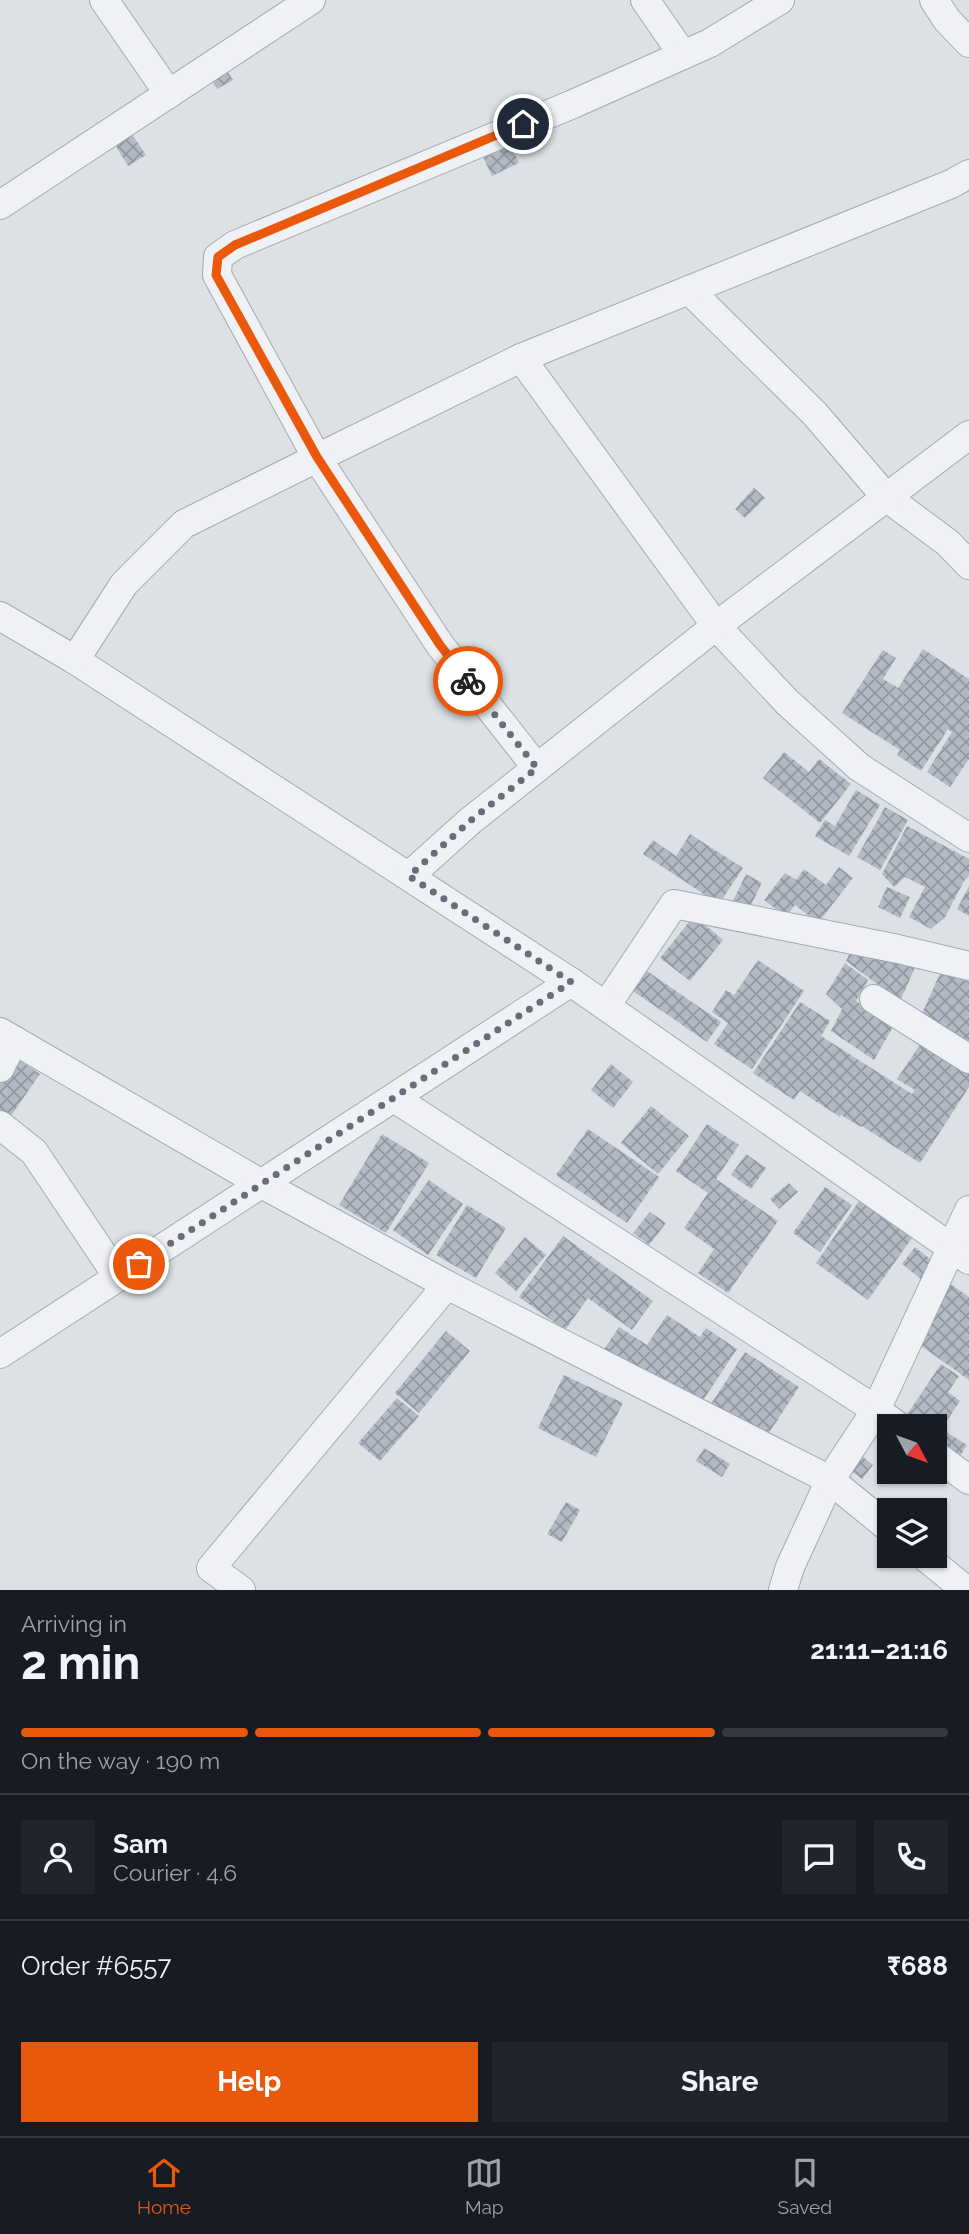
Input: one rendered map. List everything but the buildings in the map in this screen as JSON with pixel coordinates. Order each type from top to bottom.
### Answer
[{"type":"street","points":[[104,0],[169,94]]},
{"type":"street","points":[[0,205],[310,0]]},
{"type":"street","points":[[645,0],[683,55]]},
{"type":"street","points":[[537,768],[440,645],[317,457],[216,275],[218,257],[235,245],[573,104],[710,43],[779,0]]},
{"type":"street","points":[[934,0],[947,20],[969,43]]},
{"type":"street","points":[[75,660],[124,584],[184,524],[521,358],[951,184],[969,174]]},
{"type":"street","points":[[689,290],[815,414],[886,497],[948,543],[969,565]]},
{"type":"street","points":[[521,358],[716,626],[787,702],[859,766],[969,838]]},
{"type":"street","points":[[409,876],[470,821],[716,626],[969,435]]},
{"type":"street","points":[[0,617],[75,660],[571,982],[959,1254]]},
{"type":"street","points":[[606,1006],[674,904],[969,966]]},
{"type":"street","points":[[0,1354],[571,982]]},
{"type":"street","points":[[874,999],[969,1059]]},
{"type":"street","points":[[0,1068],[7,1036],[262,1184],[447,1285],[830,1480],[877,1518]]},
{"type":"street","points":[[394,1098],[881,1414]]},
{"type":"street","points":[[0,1125],[34,1152],[118,1277]]},
{"type":"street","points":[[889,1414],[959,1254],[969,1210]]},
{"type":"street","points":[[241,1590],[211,1568],[447,1285]]},
{"type":"street","points":[[783,1590],[790,1567],[830,1480],[877,1429]]},
{"type":"street","points":[[947,1464],[969,1480]]},
{"type":"street","points":[[939,1568],[966,1590]]},
{"type":"way so far","points":[[139,1264],[571,982],[409,876],[470,821],[537,768],[468,681]]},
{"type":"route","points":[[468,681],[440,645],[317,457],[216,275],[218,257],[235,245],[523,124]]}]
